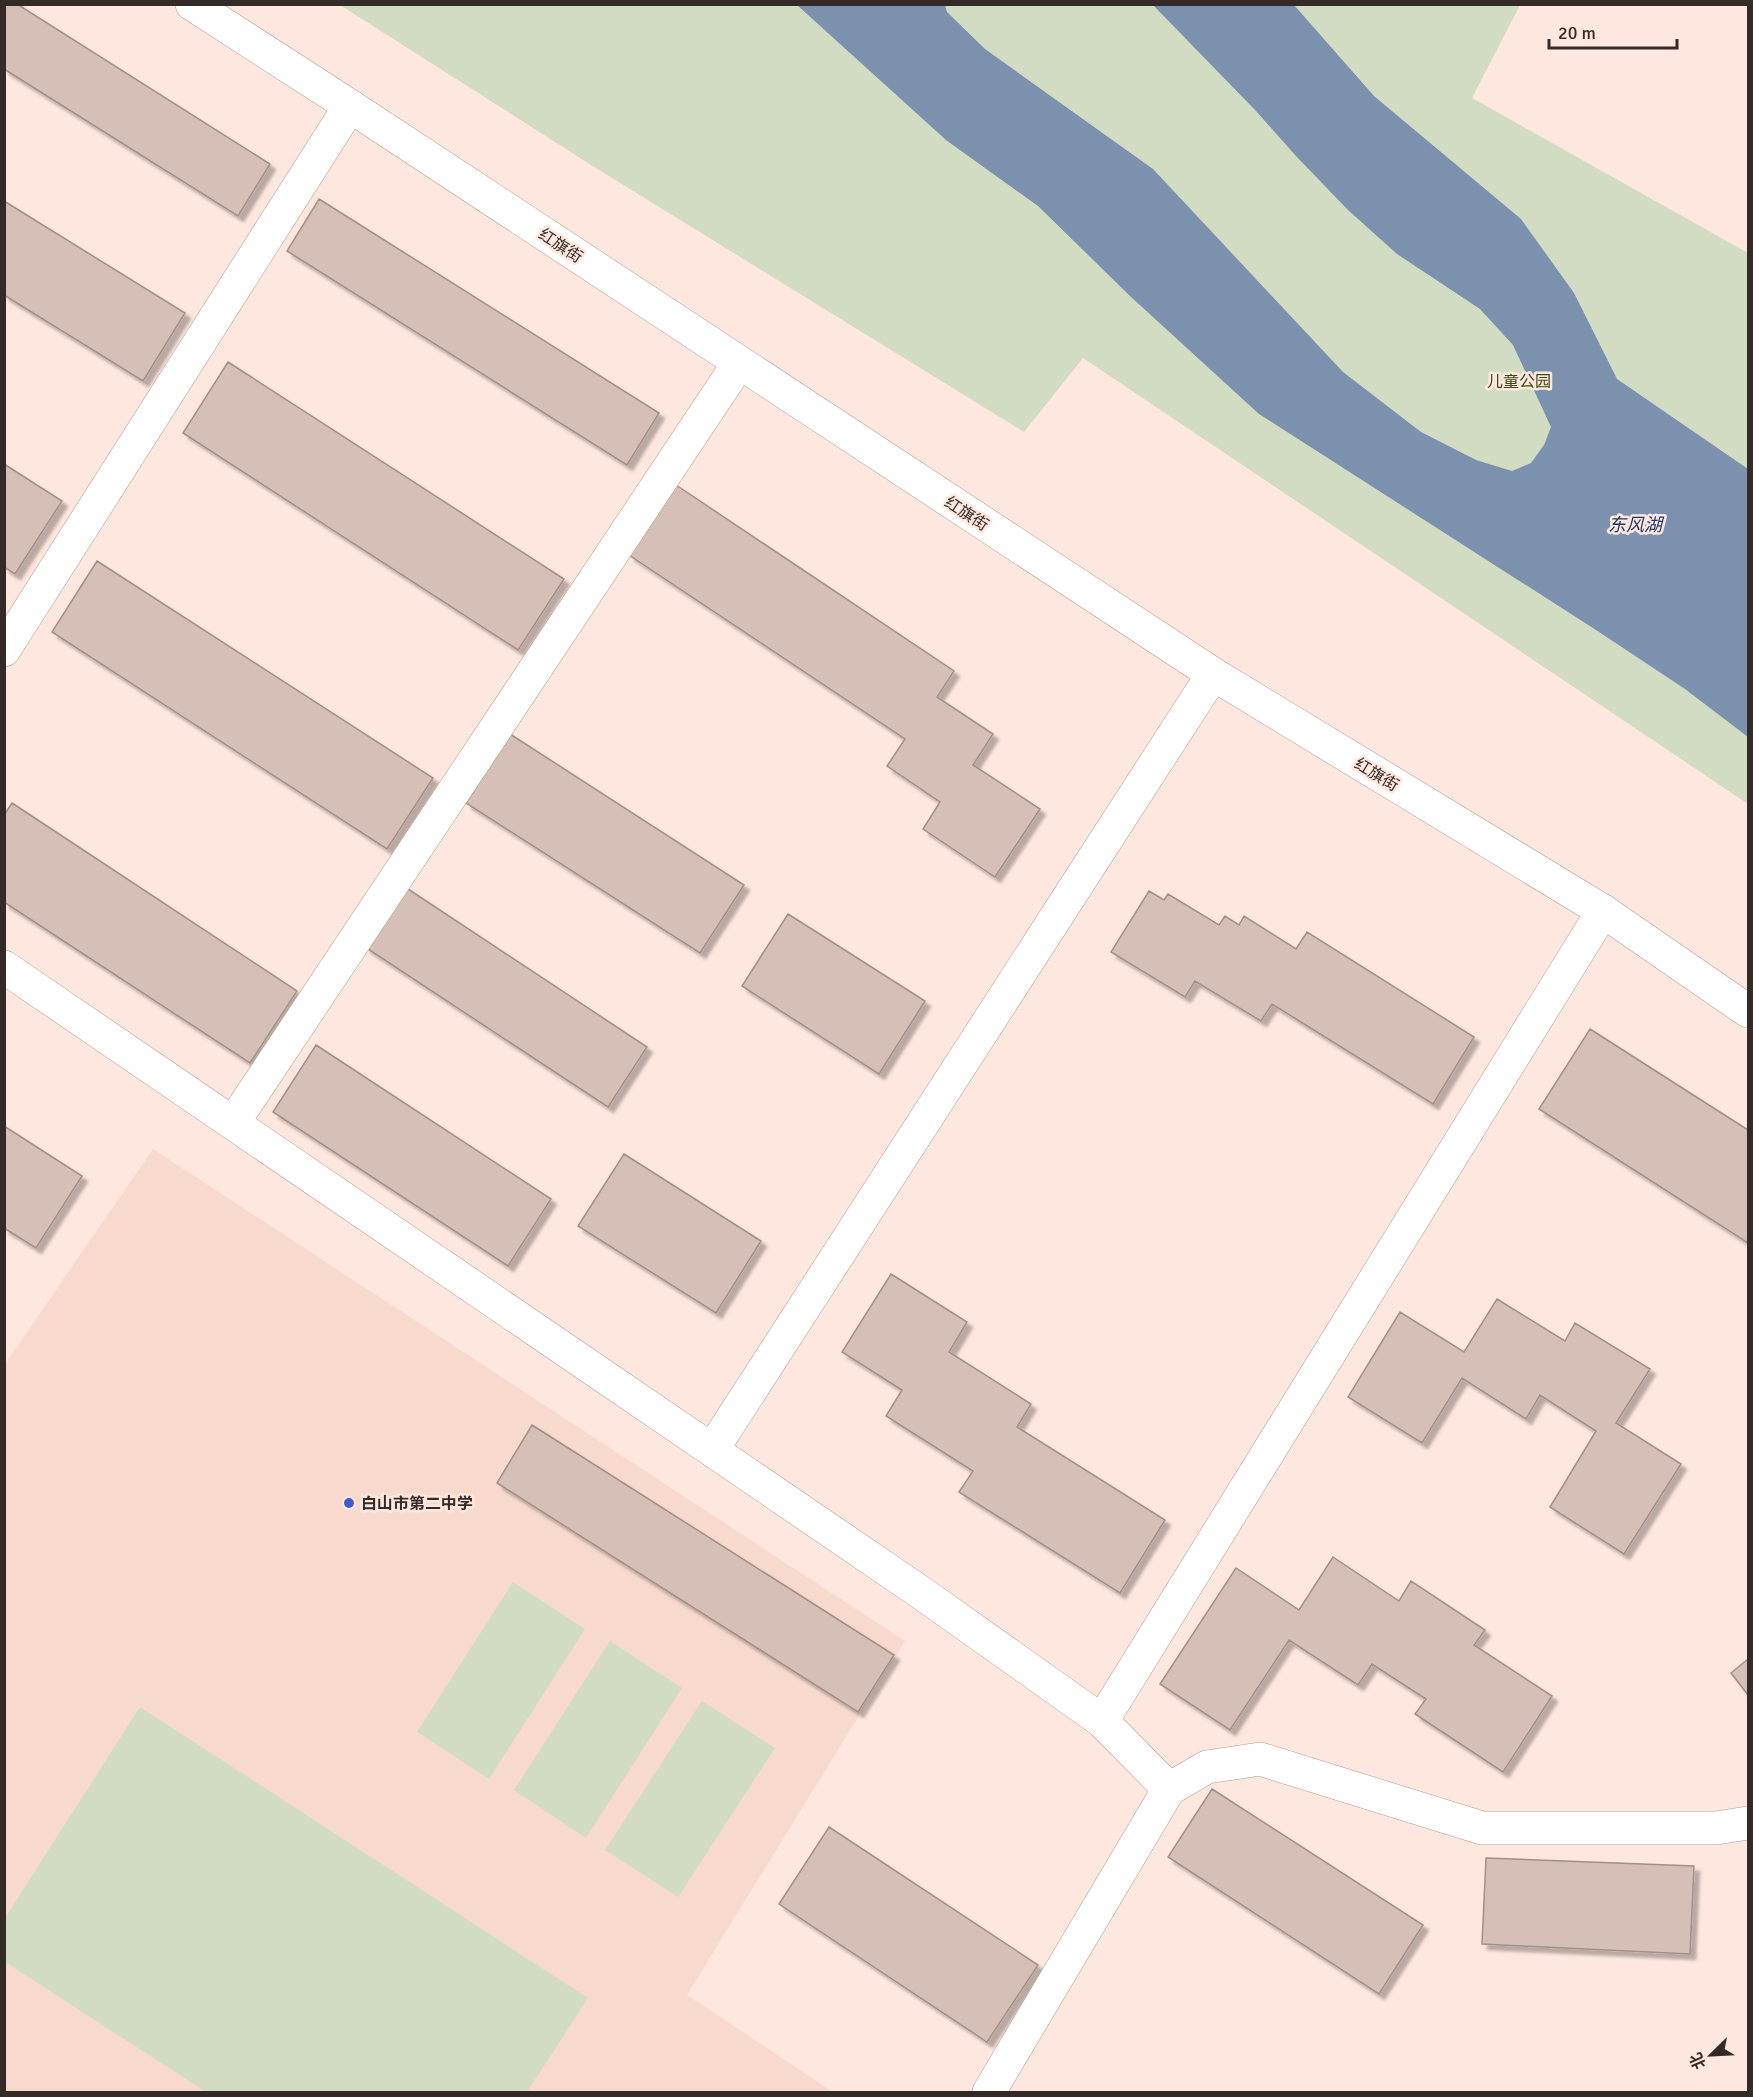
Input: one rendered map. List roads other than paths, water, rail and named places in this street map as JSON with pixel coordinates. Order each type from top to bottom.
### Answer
[{"type":"street","name":"红旗街","points":[[192,4],[1213,674],[1603,911],[1749,1011]]},
{"type":"street","points":[[4,650],[350,106]]},
{"type":"street","points":[[233,1123],[739,363]]},
{"type":"street","points":[[712,1450],[1213,674]]},
{"type":"street","points":[[1102,1721],[1603,911]]},
{"type":"street","points":[[5,970],[923,1594],[1102,1721],[1169,1789]]},
{"type":"street","points":[[988,2092],[1169,1789],[1206,1767],[1260,1759],[1482,1828],[1716,1828],[1749,1823]]},
{"type":"water","name":"东风湖","points":[[797,5],[945,5],[947,12],[985,49],[1153,169],[1343,372],[1421,432],[1476,460],[1512,471],[1531,463],[1544,445],[1551,427],[1513,345],[1480,309],[1397,254],[1348,210],[1153,5],[1294,5],[1374,96],[1521,219],[1574,293],[1617,379],[1748,469],[1748,737],[1685,689],[1596,630],[1259,414],[1130,296],[1038,206],[946,140]]},
{"type":"place","name":"白山市第二中学","points":[[349,1503]]},
{"type":"park label","name":"儿童公园","points":[[1519,381]]}]
